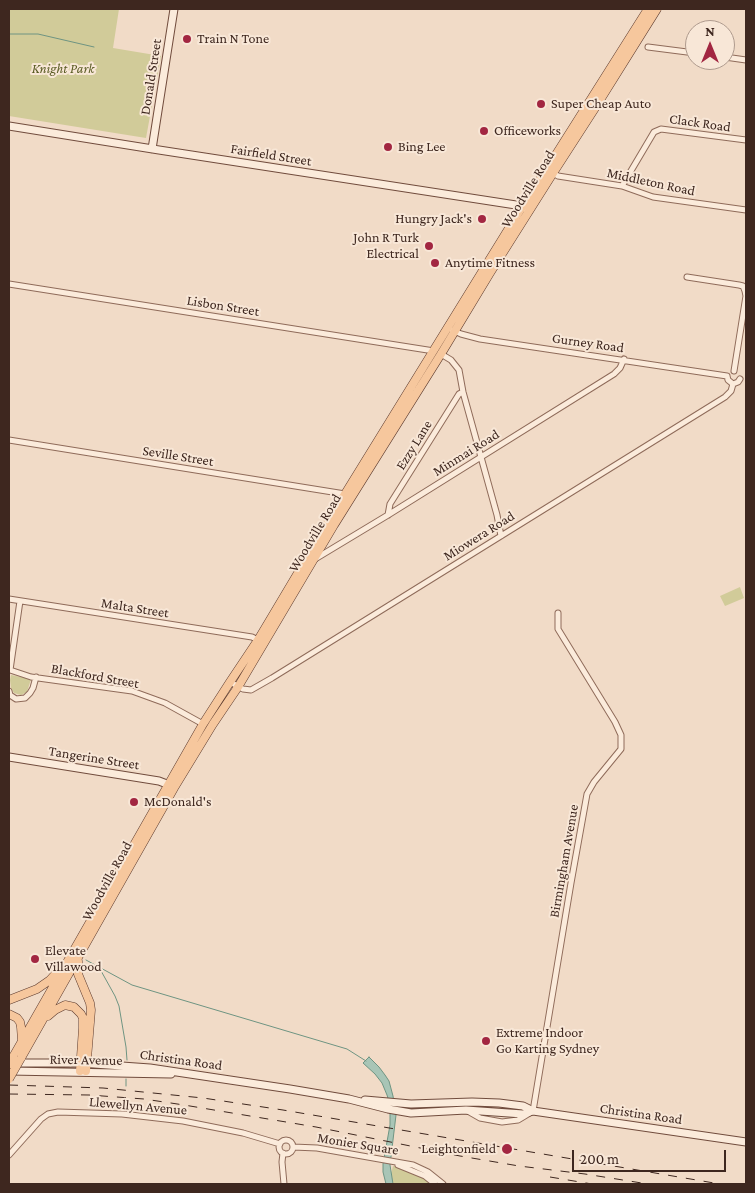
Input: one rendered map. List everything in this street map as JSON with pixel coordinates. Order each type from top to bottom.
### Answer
[{"type":"main road","name":"Donald Street","points":[[152,149],[174,9]]},
{"type":"main road","name":"Woodville Road","points":[[9,1079],[13,1060],[22,1041],[131,852],[172,786],[238,687],[437,352],[526,208],[545,172],[648,9]]},
{"type":"main road","name":"Woodville Road","points":[[526,208],[553,173],[596,108],[657,9]]},
{"type":"main road","name":"Fairfield Street","points":[[9,126],[526,208]]},
{"type":"main road","name":"Woodville Road","points":[[13,1060],[39,1026],[80,955],[172,786],[203,724],[258,640],[345,494],[437,352]]},
{"type":"main road","name":"Tangerine Street","points":[[9,757],[159,781],[172,786]]},
{"type":"main road","points":[[9,1000],[44,985],[56,974],[71,954]]},
{"type":"main road","points":[[80,955],[78,969],[80,980],[91,1010],[83,1063]]},
{"type":"main road","points":[[39,1026],[50,1014],[60,1007],[69,1005],[78,1010],[83,1018],[83,1071]]},
{"type":"main road","points":[[9,1014],[20,1022],[22,1041]]},
{"type":"main road","name":"Christina Road","points":[[13,1060],[150,1068],[388,1105],[411,1113],[466,1110],[522,1114],[533,1111]]},
{"type":"main road","name":"River Avenue","points":[[9,1071],[192,1074]]},
{"type":"main road","name":"Christina Road","points":[[397,1107],[418,1104],[472,1102],[523,1106],[533,1111],[746,1142]]},
{"type":"street","points":[[648,47],[685,52]]},
{"type":"street","name":"Clack Road","points":[[622,186],[654,132],[660,129],[746,140]]},
{"type":"street","name":"Middleton Road","points":[[553,173],[558,176],[622,186],[653,197],[746,210]]},
{"type":"street","points":[[687,277],[745,287],[746,296],[734,371]]},
{"type":"street","name":"Lisbon Street","points":[[9,284],[437,352]]},
{"type":"street","name":"Gurney Road","points":[[451,329],[480,339],[727,376]]},
{"type":"street","points":[[437,352],[451,360],[458,370],[501,536]]},
{"type":"street","name":"Minmai Road","points":[[314,559],[614,374],[624,360]]},
{"type":"street","points":[[734,371],[743,379],[733,384],[728,380],[727,376],[734,371]]},
{"type":"street","name":"Miowera Road","points":[[238,687],[251,690],[725,397],[731,391],[733,384]]},
{"type":"street","name":"Ezzy Lane","points":[[388,514],[390,504],[459,394],[463,392]]},
{"type":"street","name":"Seville Street","points":[[9,440],[345,494]]},
{"type":"street","name":"Malta Street","points":[[9,599],[252,637],[258,640]]},
{"type":"street","name":"Blackford Street","points":[[20,601],[9,672],[132,691],[165,703],[203,724]]},
{"type":"street","name":"Birmingham Avenue","points":[[533,1111],[587,794],[594,782],[621,749],[621,735],[615,722],[558,629],[558,612]]},
{"type":"street","name":"Blackford Street","points":[[9,691],[10,695],[16,699],[25,698],[33,688],[36,677]]},
{"type":"street","points":[[230,682],[238,687]]},
{"type":"street","name":"Llewellyn Avenue","points":[[9,1155],[41,1119],[48,1114],[58,1112],[122,1114],[184,1121],[243,1132],[280,1144]]},
{"type":"street","points":[[283,1153],[290,1153],[293,1149],[292,1143],[289,1140],[285,1140],[280,1144],[280,1150],[283,1153],[284,1184]]},
{"type":"street","name":"Monier Square","points":[[293,1147],[317,1148],[391,1162],[406,1163],[428,1172],[442,1184]]},
{"type":"street","points":[[391,1162],[425,1176],[435,1184]]},
{"type":"green space","name":"Knight Park","points":[[9,9],[119,9],[113,48],[161,56],[146,138],[9,116]]},
{"type":"green space","points":[[740,587],[744,598],[725,606],[720,596]]},
{"type":"green space","points":[[11,675],[31,679],[27,692],[21,695],[14,693],[11,688]]},
{"type":"green space","points":[[393,1166],[418,1174],[431,1184],[393,1184],[391,1174]]},
{"type":"shaded area","points":[[369,1057],[389,1081],[393,1096],[396,1115],[390,1165],[393,1184],[386,1184],[383,1172],[390,1125],[390,1105],[382,1083],[363,1063]]},
{"type":"waterway","points":[[9,34],[38,34],[94,47]]},
{"type":"waterway","points":[[86,960],[132,985],[347,1049],[366,1061]]},
{"type":"waterway","points":[[100,969],[119,1006],[127,1060]]},
{"type":"waterway","points":[[126,1079],[126,1086]]},
{"type":"waterway","points":[[124,1109],[125,1104]]},
{"type":"railway","points":[[9,1085],[103,1088],[203,1098],[720,1184]]},
{"type":"railway","points":[[9,1094],[89,1095],[144,1099],[316,1127],[519,1166],[648,1184]]},
{"type":"railway","points":[[550,1177],[592,1184]]},
{"type":"place","name":"Train N Tone","points":[[187,39]]},
{"type":"place","name":"Super Cheap Auto","points":[[541,104]]},
{"type":"place","name":"Officeworks","points":[[484,131]]},
{"type":"place","name":"Bing Lee","points":[[388,147]]},
{"type":"place","name":"Hungry Jack's","points":[[482,219]]},
{"type":"place","name":"John R Turk Electrical","points":[[429,246]]},
{"type":"place","name":"Anytime Fitness","points":[[435,263]]},
{"type":"place","name":"McDonald's","points":[[134,802]]},
{"type":"place","name":"Elevate Villawood","points":[[35,959]]},
{"type":"place","name":"Extreme Indoor Go Karting Sydney","points":[[486,1041]]},
{"type":"place","name":"Leightonfield","points":[[507,1149]]}]
